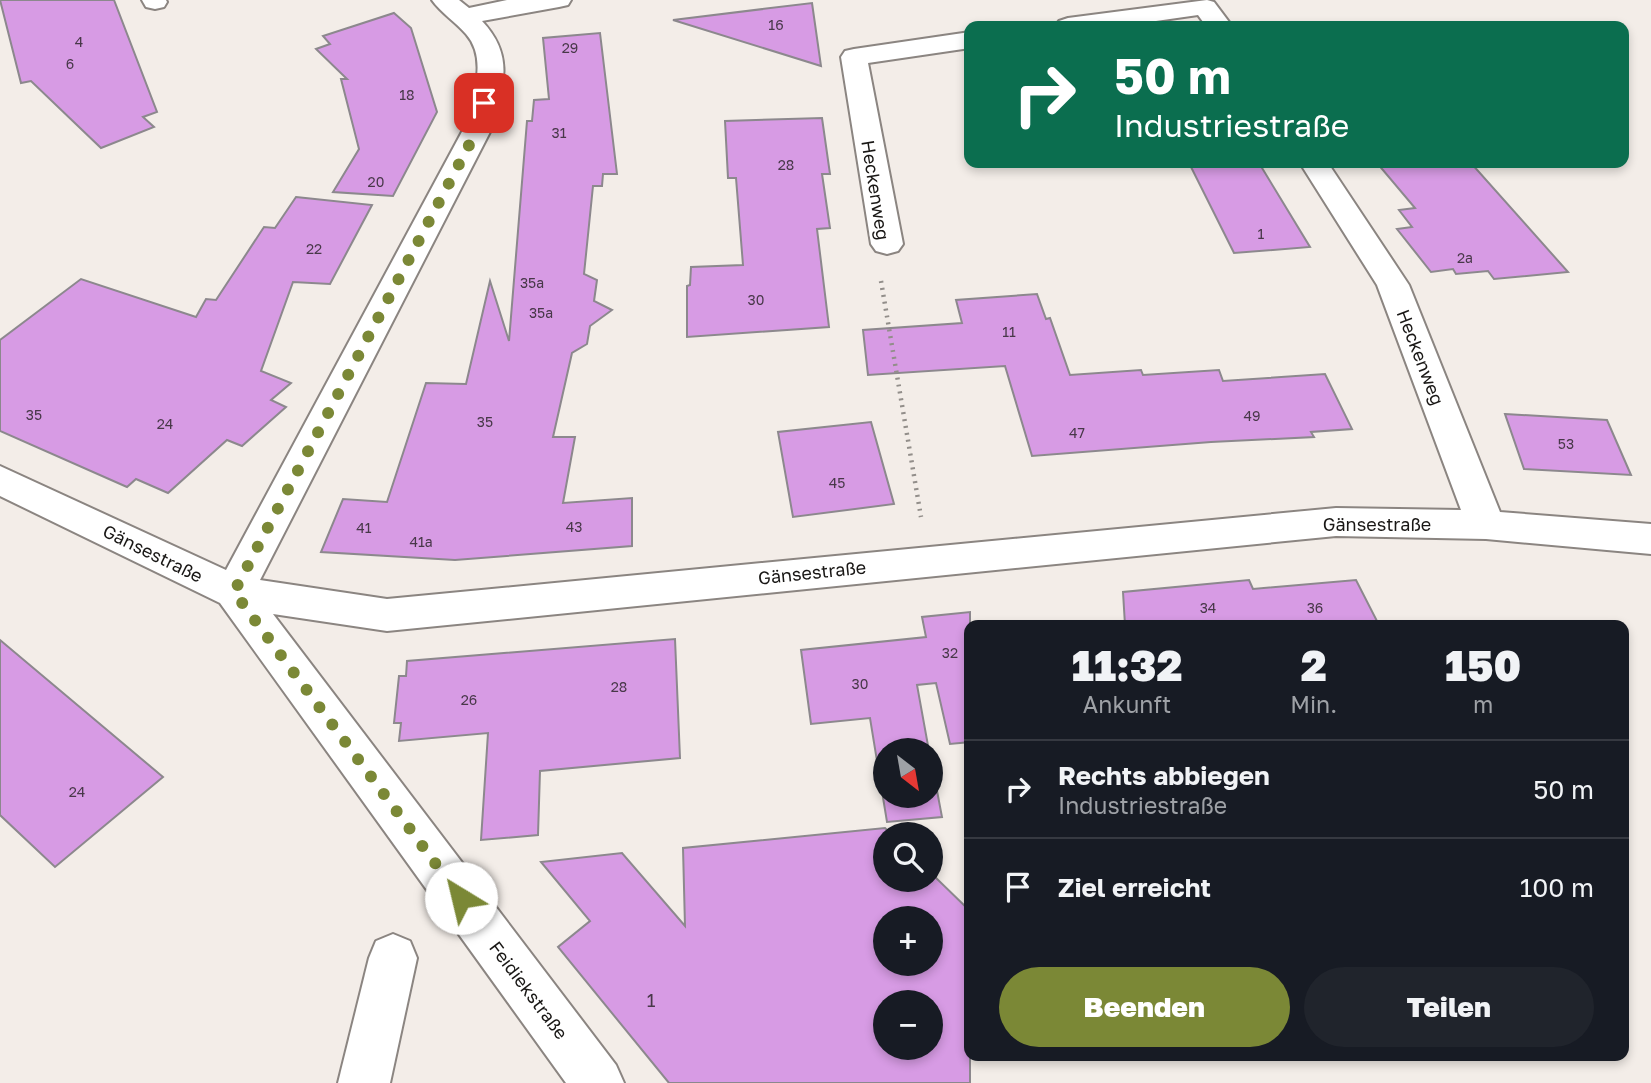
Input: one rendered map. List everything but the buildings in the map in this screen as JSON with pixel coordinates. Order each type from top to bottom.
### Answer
[{"type":"street","points":[[454,9],[490,10],[559,0]]},
{"type":"street","points":[[1102,21],[1205,6],[1216,21]]},
{"type":"street","points":[[234,592],[478,128],[491,78],[488,46],[454,9]]},
{"type":"street","name":"Heckenweg","points":[[887,244],[854,57],[964,41]]},
{"type":"street","name":"Heckenweg","points":[[1317,168],[1393,285],[1486,525]]},
{"type":"street","name":"Gänsestraße","points":[[0,480],[234,592],[387,615],[928,560],[1336,523],[1486,525],[1651,539]]},
{"type":"street","name":"Feidiekstraße","points":[[234,592],[598,1083]]},
{"type":"street","points":[[365,1083],[393,958]]},
{"type":"path","name":"Heckenweg","points":[[887,244],[878,260],[928,560]]},
{"type":"route","points":[[461,898],[234,592],[478,128],[484,103]]}]
